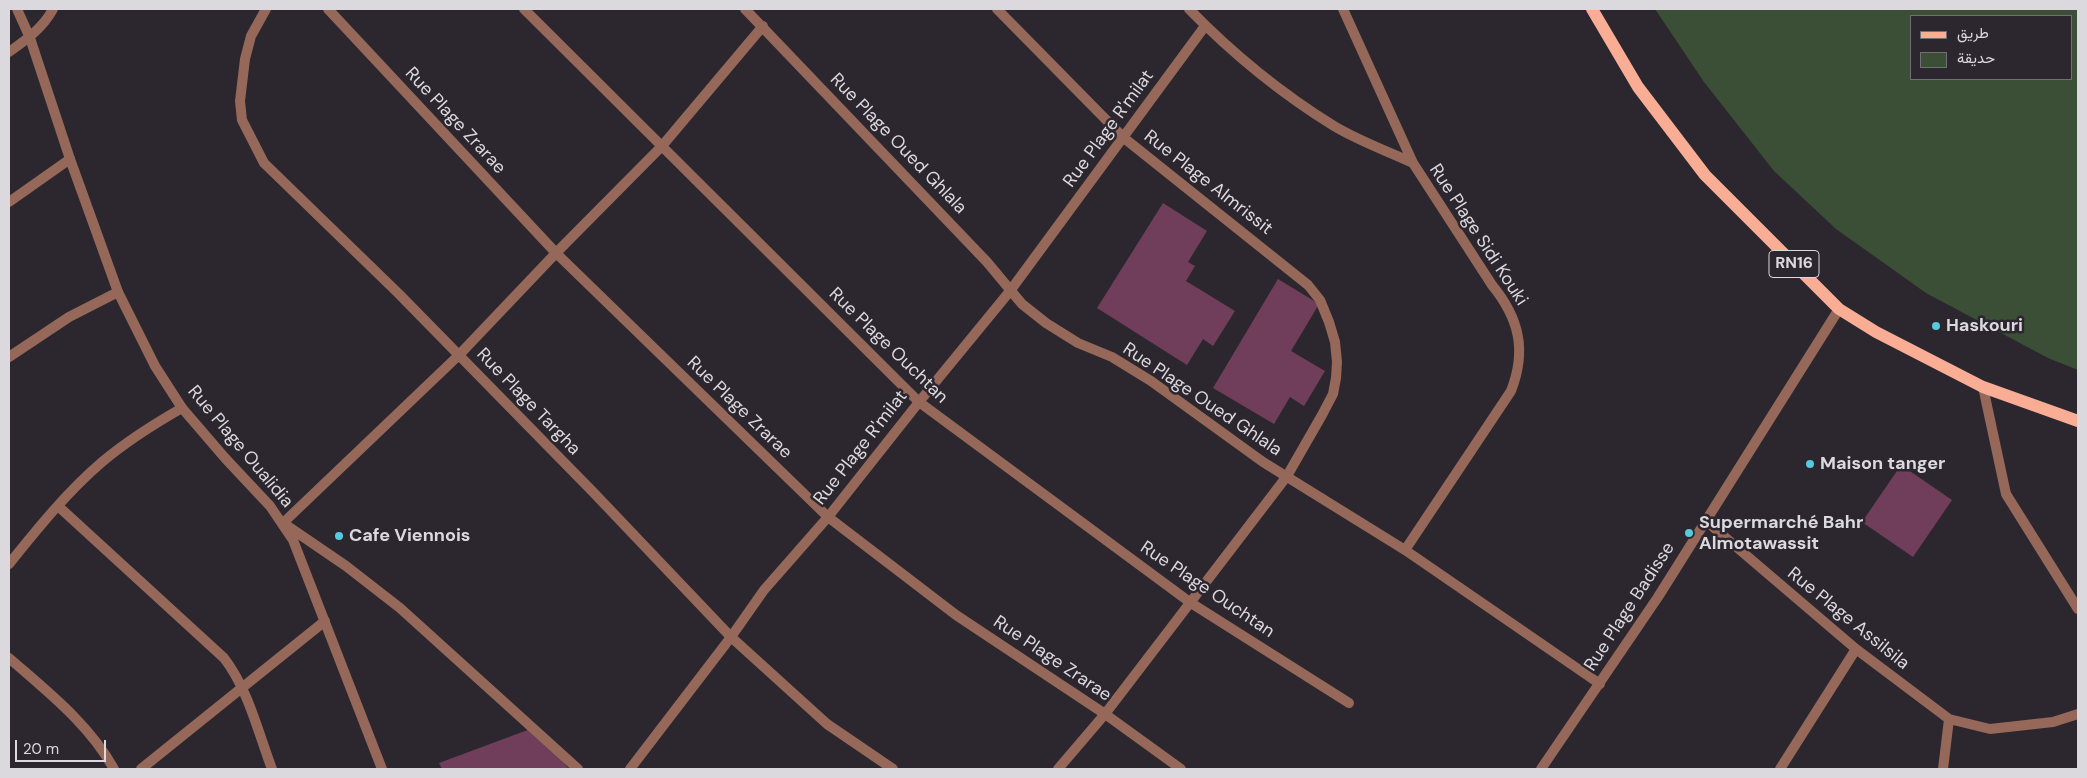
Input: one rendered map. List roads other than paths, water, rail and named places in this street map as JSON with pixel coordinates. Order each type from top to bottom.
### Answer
[{"type":"main road","name":"RN16","points":[[1592,9],[1638,87],[1705,175],[1839,309],[1876,332],[1982,388],[2078,421]]},
{"type":"street","name":"Rue Plage Oualidia","points":[[16,9],[30,38],[70,160],[118,292],[155,366],[182,408],[270,506],[293,540],[382,769]]},
{"type":"street","points":[[9,52],[30,38],[48,19],[53,9]]},
{"type":"street","name":"Rue Plage Targha","points":[[266,9],[252,36],[241,84],[240,101],[242,120],[251,141],[264,163],[459,355],[731,637],[827,724],[893,769]]},
{"type":"street","name":"Rue Plage Zrarae","points":[[328,9],[556,253],[828,517],[956,615],[1105,714],[1181,769]]},
{"type":"street","name":"Rue Plage Ouchtan","points":[[524,9],[919,402],[1191,603],[1349,703]]},
{"type":"street","name":"Rue Plage Oued Ghlala","points":[[745,9],[987,262],[1022,304],[1046,324],[1078,343],[1112,357],[1143,376],[1263,462],[1405,550],[1600,684]]},
{"type":"street","name":"Rue Plage Almrissit","points":[[997,9],[1124,138],[1299,275],[1320,300],[1335,342],[1338,367],[1333,394],[1286,476],[1105,714],[1058,769]]},
{"type":"street","points":[[1189,9],[1205,26],[1305,107],[1335,126],[1413,163]]},
{"type":"street","name":"Rue Plage Sidi Kouki","points":[[1343,9],[1413,163],[1492,285],[1504,300],[1518,331],[1518,373],[1511,391],[1405,550]]},
{"type":"street","points":[[578,769],[400,608],[346,566],[283,523],[459,355],[662,146],[763,26]]},
{"type":"street","name":"Rue Plage R'milat","points":[[630,769],[731,637],[764,590],[828,517],[1010,291],[1205,26]]},
{"type":"street","points":[[9,202],[70,160]]},
{"type":"street","points":[[9,357],[69,317],[118,292]]},
{"type":"street","name":"Rue Plage Badisse","points":[[1541,769],[1600,684],[1706,521],[1839,309]]},
{"type":"street","points":[[1982,388],[2006,494],[2078,609]]},
{"type":"street","points":[[9,564],[58,506],[82,481],[117,450],[150,426],[182,408]]},
{"type":"street","points":[[58,506],[214,646],[232,668],[242,688],[272,769]]},
{"type":"street","name":"Rue Plage Assilsila","points":[[1706,521],[1856,649],[1949,719],[1990,729],[2053,722],[2078,714]]},
{"type":"street","points":[[142,769],[325,621]]},
{"type":"street","points":[[1780,769],[1856,649]]},
{"type":"street","points":[[9,658],[77,719],[94,739],[114,769]]},
{"type":"street","points":[[1942,769],[1949,719]]},
{"type":"place","name":"Haskouri","points":[[1936,326]]},
{"type":"place","name":"Maison tanger","points":[[1810,464]]},
{"type":"place","name":"Supermarché Bahr Almotawassit","points":[[1689,533]]},
{"type":"place","name":"Cafe Viennois","points":[[339,536]]}]
